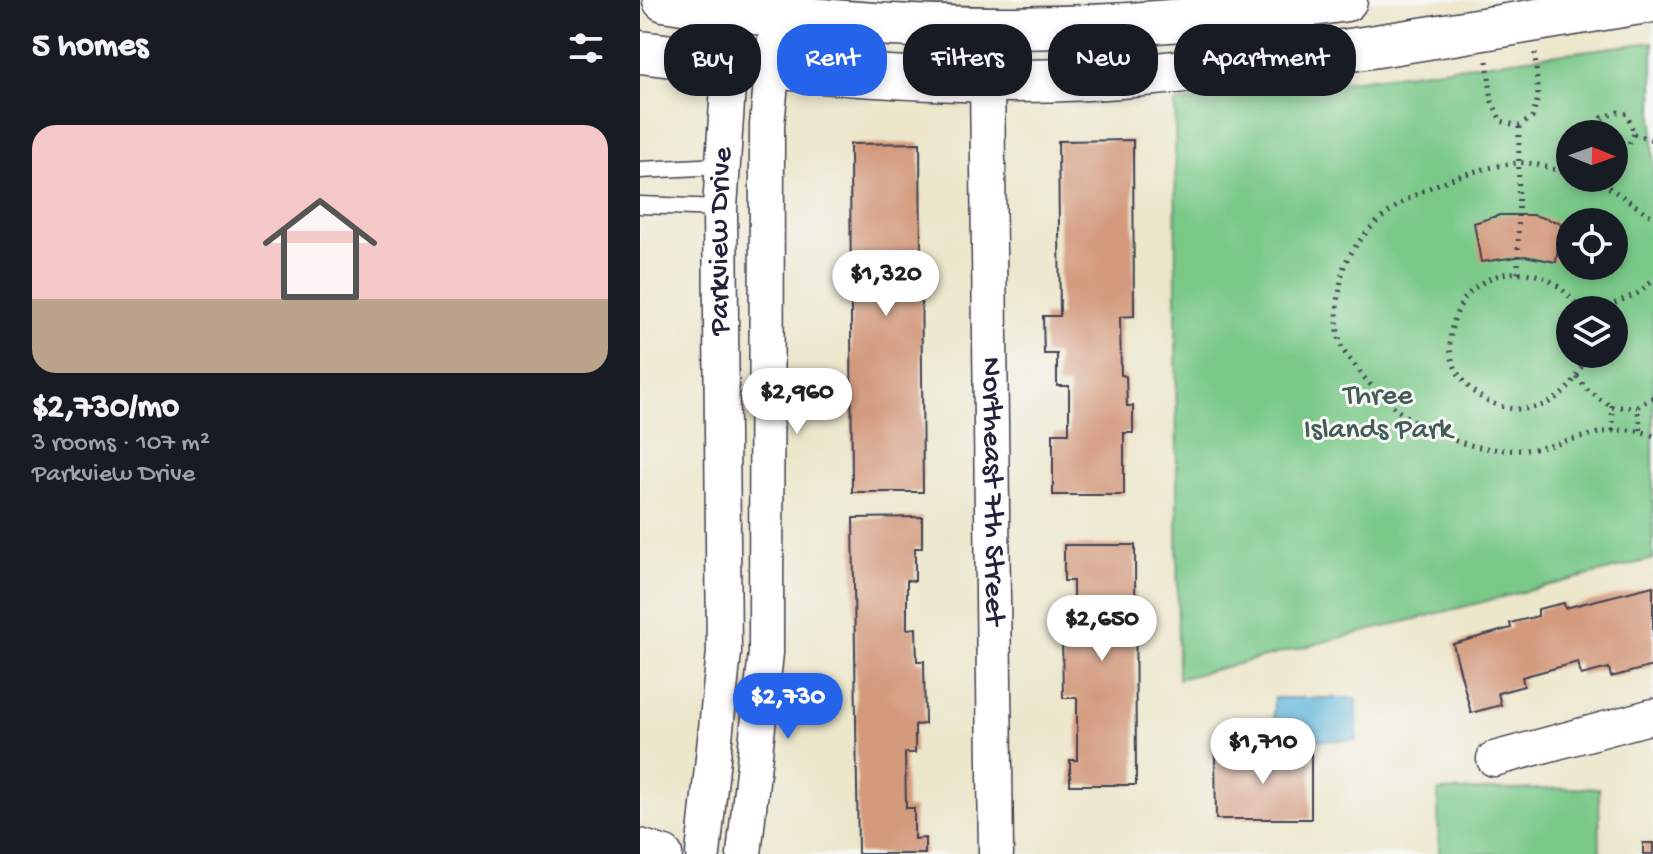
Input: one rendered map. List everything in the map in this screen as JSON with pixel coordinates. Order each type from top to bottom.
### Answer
[{"type":"street","points":[[664,0],[777,18],[858,25],[1101,27],[1346,0]]},
{"type":"street","points":[[1032,78],[1134,75],[1298,58],[1512,14],[1653,1]]},
{"type":"street","name":"Parkview Drive","points":[[732,24],[733,12]]},
{"type":"street","name":"Parkview Drive","points":[[744,854],[759,738],[768,535],[767,125],[777,18]]},
{"type":"street","points":[[640,52],[664,55]]},
{"type":"street","points":[[761,67],[903,75]]},
{"type":"street","name":"Parkview Drive","points":[[703,854],[717,734],[725,622],[720,208],[725,96]]},
{"type":"street","name":"Northeast 7th Street","points":[[987,96],[996,854]]},
{"type":"street","points":[[1494,759],[1653,716]]},
{"type":"street","points":[[717,734],[759,738]]},
{"type":"street","points":[[640,846],[665,854]]},
{"type":"lane","points":[[640,170],[721,166]]},
{"type":"lane","points":[[640,205],[720,208]]},
{"type":"path","points":[[1512,14],[1538,98],[1532,118],[1519,126],[1501,121],[1492,101],[1512,14]]},
{"type":"path","points":[[1602,120],[1618,112],[1627,114],[1634,134],[1628,144]]},
{"type":"path","points":[[1518,273],[1519,126]]},
{"type":"path","points":[[1634,134],[1653,140]]},
{"type":"path","points":[[1556,171],[1520,162],[1455,177],[1403,202],[1369,229],[1344,265],[1336,311],[1343,349],[1392,409],[1465,445],[1523,450],[1568,444],[1613,431],[1641,430],[1653,436]]},
{"type":"path","points":[[1616,192],[1653,217]]},
{"type":"path","points":[[1570,296],[1548,278],[1504,273],[1483,281],[1466,296],[1454,315],[1450,348],[1461,380],[1477,396],[1497,407],[1520,410],[1542,406],[1562,394],[1581,368]]},
{"type":"path","points":[[1628,297],[1653,281]]},
{"type":"path","points":[[1577,377],[1589,392],[1612,407],[1637,407],[1653,397]]},
{"type":"path","points":[[1612,407],[1613,431]]},
{"type":"path","points":[[1637,407],[1641,430]]},
{"type":"green space","name":"Three Islands Park","points":[[1653,42],[1653,559],[1178,679],[1175,103],[1230,96],[1356,96],[1356,80]]},
{"type":"green space","points":[[1599,788],[1600,854],[1439,854],[1438,791]]},
{"type":"water","points":[[1274,698],[1357,698],[1357,740],[1273,741]]},
{"type":"building","points":[[1133,140],[1134,316],[1120,317],[1121,375],[1126,376],[1127,406],[1133,406],[1133,433],[1124,433],[1124,495],[1053,495],[1053,433],[1069,433],[1069,386],[1057,386],[1057,354],[1044,354],[1043,316],[1060,316],[1058,141]]},
{"type":"building","points":[[920,143],[923,492],[852,492],[850,144]]},
{"type":"building","points":[[1500,215],[1533,215],[1556,222],[1556,262],[1525,256],[1481,262],[1474,223]]},
{"type":"building","points":[[922,517],[922,548],[915,548],[915,581],[907,580],[907,629],[916,628],[917,661],[924,661],[925,724],[915,725],[915,753],[905,753],[906,808],[914,808],[914,839],[925,838],[925,854],[858,854],[853,518]]},
{"type":"building","points":[[1064,545],[1135,545],[1136,785],[1070,785],[1070,760],[1077,760],[1077,698],[1063,698],[1062,635],[1073,635],[1073,581],[1064,581]]},
{"type":"building","points":[[1653,586],[1653,666],[1611,677],[1609,668],[1581,675],[1578,662],[1522,677],[1524,686],[1498,693],[1501,705],[1471,713],[1453,644],[1511,628],[1510,623],[1538,616],[1538,609],[1564,603],[1565,608]]},
{"type":"building","points":[[1215,753],[1311,753],[1311,819],[1216,819]]},
{"type":"building","points":[[1643,843],[1653,843],[1653,854],[1643,854]]}]
